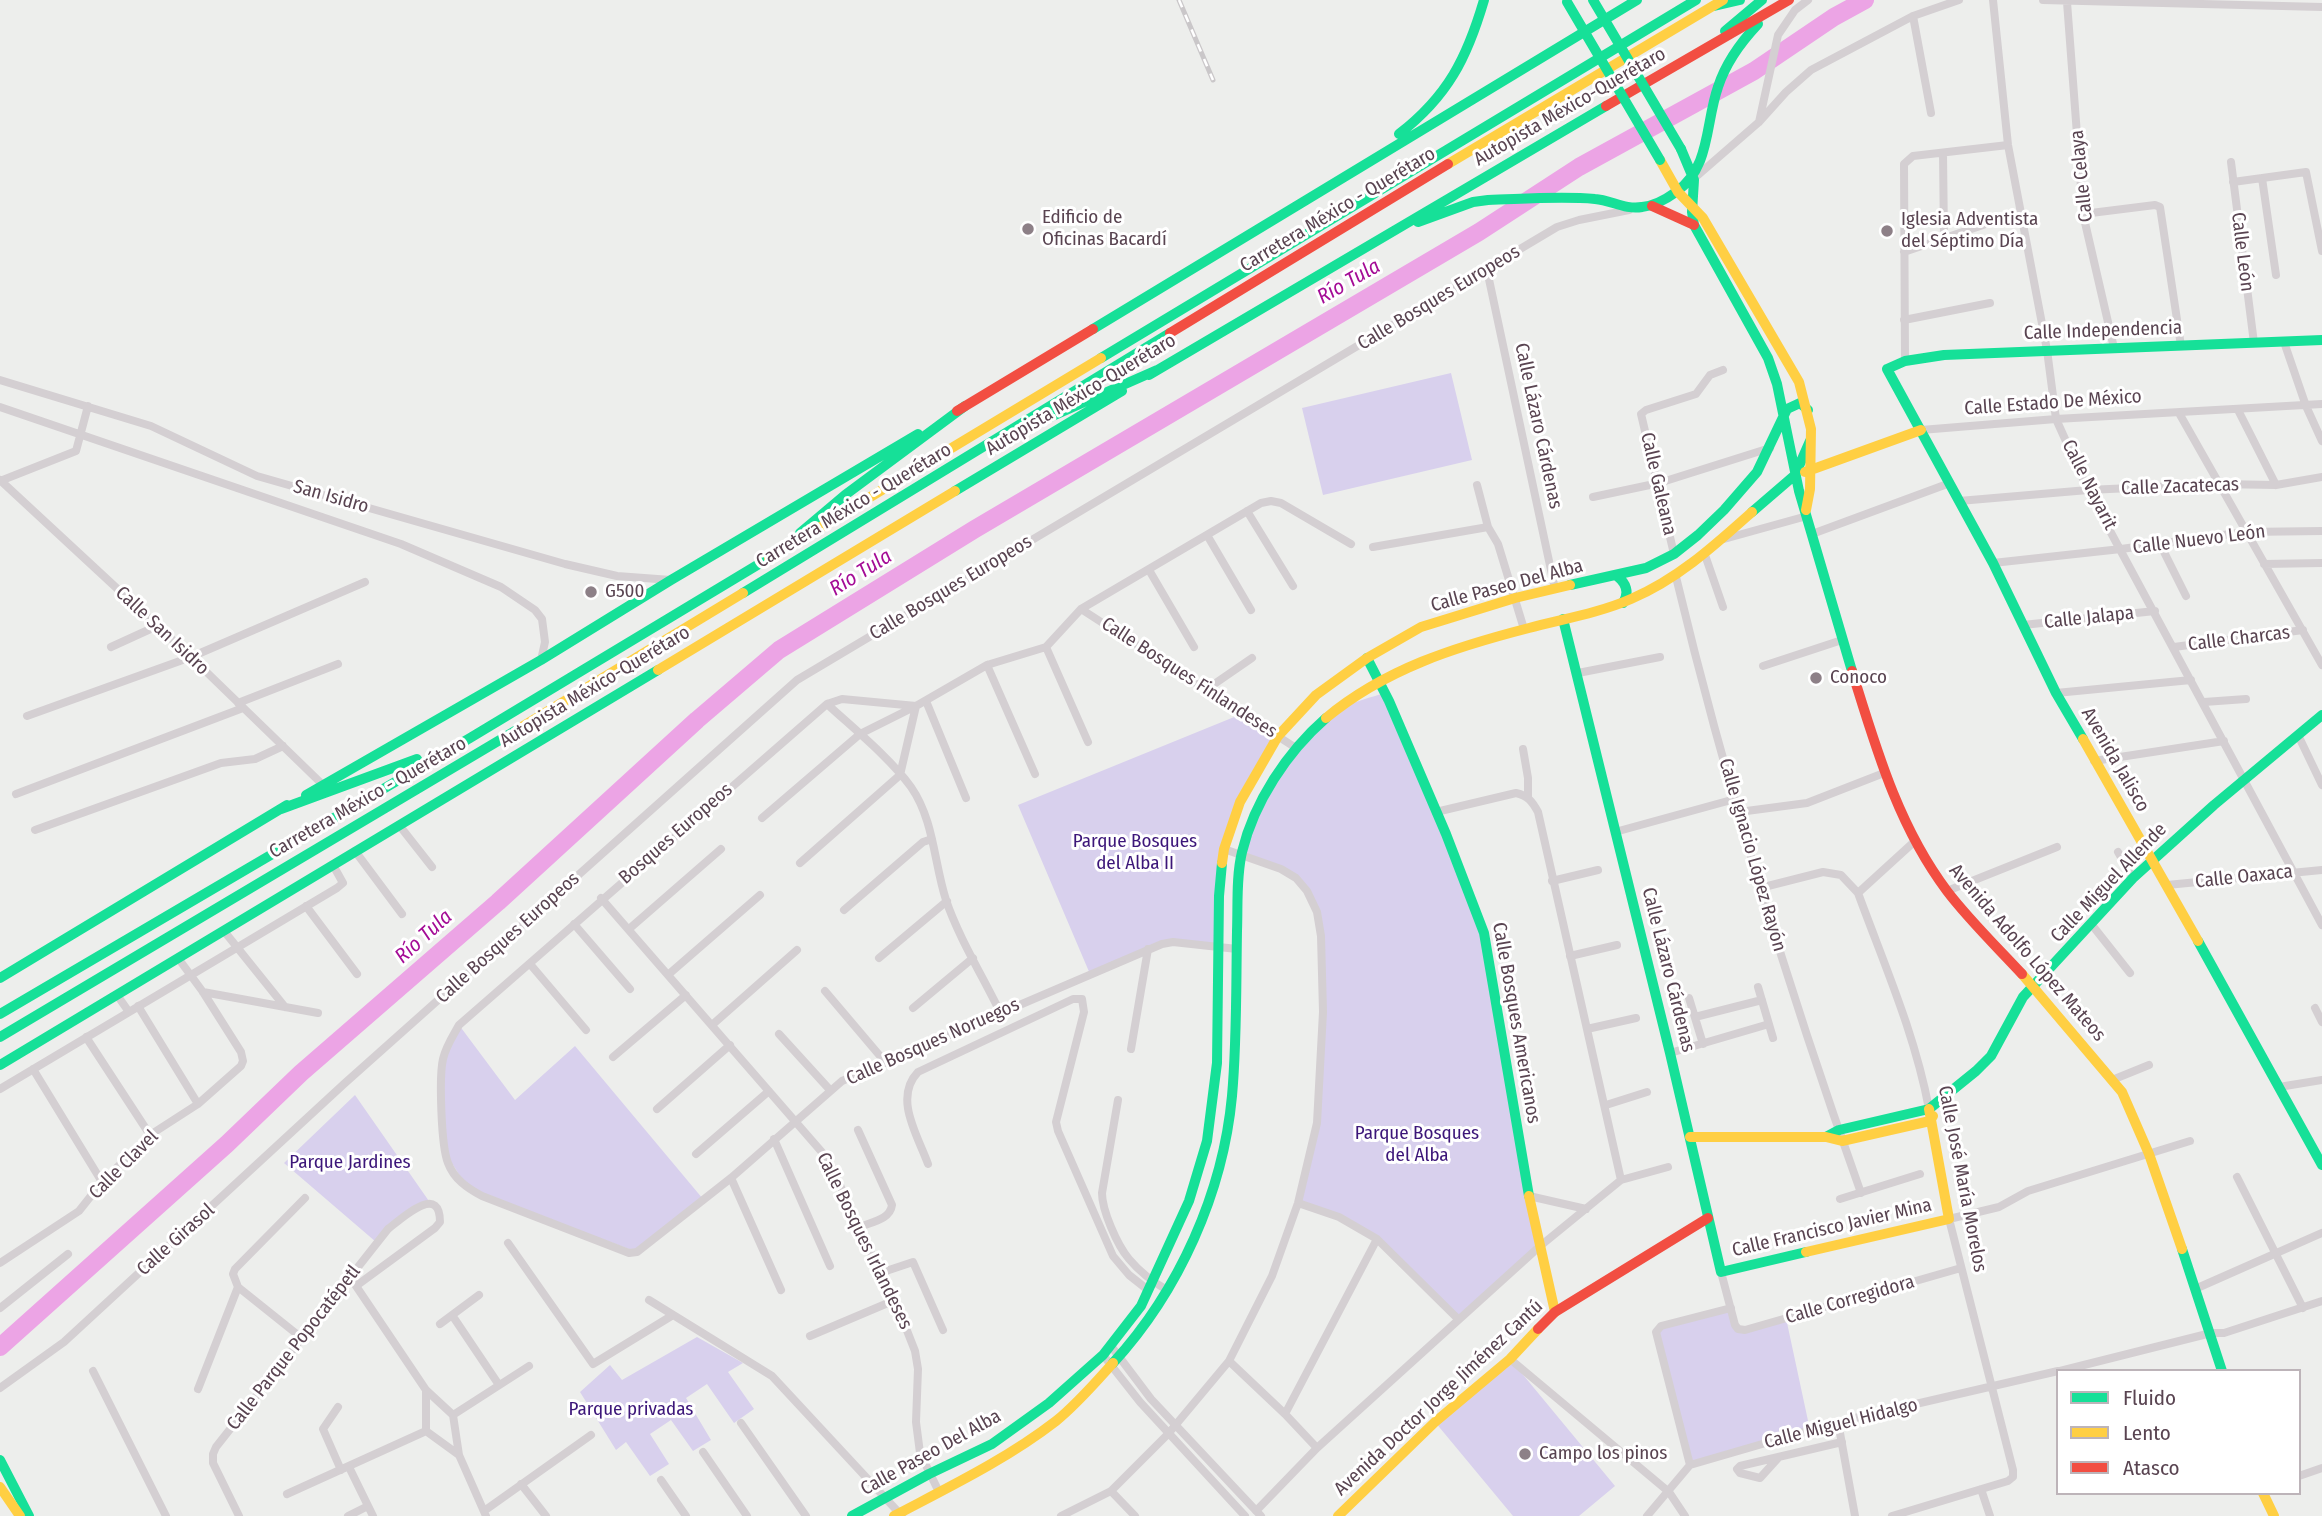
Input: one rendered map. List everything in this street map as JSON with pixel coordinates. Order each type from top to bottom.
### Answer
[{"type":"main road","points":[[1340,178],[1362,159],[1410,126],[1442,96],[1464,62],[1487,0]]},
{"type":"main road","points":[[1594,0],[1681,149],[1694,178],[1694,225],[1768,358],[1783,415]]},
{"type":"main road","points":[[0,978],[282,809],[541,660],[1637,0]]},
{"type":"main road","name":"Carretera México - Querétaro","points":[[0,1014],[470,738],[1696,0]]},
{"type":"main road","name":"Carretera México - Querétaro","points":[[0,1037],[427,784],[1001,438],[1263,275],[1723,0]]},
{"type":"main road","points":[[1713,6],[1740,0]]},
{"type":"main road","points":[[1710,46],[1762,0]]},
{"type":"main road","name":"Autopista México-Querétaro","points":[[0,1065],[1157,370],[1789,0]]},
{"type":"main road","points":[[1567,1],[1678,192]]},
{"type":"main road","points":[[1386,234],[1473,202],[1496,199],[1593,199],[1635,209],[1653,206],[1678,192],[1694,178],[1701,163],[1715,95],[1726,66],[1741,41],[1771,11]]},
{"type":"main road","name":"Avenida Adolfo López Mateos","points":[[1678,192],[1703,218],[1799,382],[1811,429],[1807,513]]},
{"type":"main road","points":[[1653,206],[1694,225]]},
{"type":"main road","name":"Calle Independencia","points":[[1887,369],[1905,361],[1944,355],[2322,340]]},
{"type":"main road","name":"Avenida Jalisco","points":[[1887,369],[1993,563],[2056,693],[2279,1087],[2318,1150],[2322,1165]]},
{"type":"main road","points":[[1001,438],[1157,370]]},
{"type":"main road","points":[[1783,415],[1796,403],[1808,410]]},
{"type":"main road","points":[[779,553],[845,495],[965,406]]},
{"type":"main road","name":"Avenida Adolfo López Mateos","points":[[1783,415],[1795,475],[1842,639],[1884,773],[1915,841],[1947,891],[2034,987],[2112,1080],[2127,1102],[2149,1154],[2221,1369]]},
{"type":"main road","name":"Calle Paseo Del Alba","points":[[852,1516],[929,1474],[992,1444],[1049,1403],[1107,1350],[1141,1306],[1189,1201],[1208,1141],[1217,1063],[1219,896],[1224,849],[1240,802],[1278,736],[1316,695],[1367,658],[1421,627],[1515,598],[1646,568],[1674,554],[1698,536],[1757,472],[1783,415]]},
{"type":"main road","name":"Calle Estado De México","points":[[1795,475],[1921,430]]},
{"type":"main road","name":"Calle Paseo Del Alba","points":[[898,1515],[1001,1459],[1060,1418],[1116,1361],[1152,1317],[1183,1261],[1202,1220],[1228,1133],[1235,1069],[1241,854],[1252,819],[1296,748],[1333,712],[1379,679],[1440,653],[1623,603],[1676,577],[1705,555],[1795,475],[1810,441]]},
{"type":"main road","points":[[1617,576],[1628,592],[1623,603]]},
{"type":"main road","name":"Calle Lázaro Cárdenas","points":[[1563,619],[1721,1272]]},
{"type":"main road","name":"Calle Bosques Americanos","points":[[1367,658],[1379,679],[1436,812],[1484,933],[1529,1196],[1555,1312]]},
{"type":"main road","name":"Calle Miguel Allende","points":[[1929,1109],[1991,1056],[2023,998],[2133,878],[2322,715]]},
{"type":"main road","points":[[282,809],[470,738]]},
{"type":"main road","name":"Calle Miguel Allende","points":[[1930,1121],[1943,1095]]},
{"type":"main road","points":[[1841,1136],[1929,1109]]},
{"type":"main road","name":"Calle José María Morelos","points":[[1929,1109],[1949,1219]]},
{"type":"main road","points":[[1690,1137],[1826,1138],[1930,1121]]},
{"type":"main road","name":"Avenida Doctor Jorge Jiménez Cantú","points":[[1338,1516],[1435,1422],[1510,1359],[1555,1312],[1708,1218]]},
{"type":"main road","name":"Calle Francisco Javier Mina","points":[[1721,1272],[1949,1219]]},
{"type":"main road","points":[[0,1460],[29,1516]]},
{"type":"main road","points":[[0,1487],[20,1516]]},
{"type":"main road","points":[[2264,1495],[2274,1516]]},
{"type":"street","points":[[1759,122],[1777,35],[1795,10],[1808,0]]},
{"type":"street","points":[[1694,178],[1759,122],[1786,92],[1811,70],[1913,16],[1941,4],[1959,0]]},
{"type":"street","name":"Calle Nayarit","points":[[1993,0],[2008,145],[2047,350],[2056,419],[2088,490],[2322,925]]},
{"type":"street","points":[[2043,0],[2322,7]]},
{"type":"street","name":"Calle Celaya","points":[[2067,2],[2083,214],[2114,348]]},
{"type":"street","points":[[1913,16],[1931,113]]},
{"type":"street","points":[[1905,361],[1904,164],[1913,156],[2008,145]]},
{"type":"street","points":[[1943,153],[1944,239]]},
{"type":"street","name":"Calle León","points":[[2231,162],[2254,343]]},
{"type":"street","points":[[2233,181],[2306,172],[2322,251]]},
{"type":"street","points":[[2262,177],[2276,275]]},
{"type":"street","points":[[2083,214],[2155,205],[2160,207],[2181,346]]},
{"type":"street","name":"Calle Bosques Europeos","points":[[345,1083],[797,680],[1563,224],[1635,209]]},
{"type":"street","points":[[1904,252],[1983,225]]},
{"type":"street","name":"Calle Lázaro Cárdenas","points":[[1487,270],[1555,589]]},
{"type":"street","points":[[1904,320],[1990,303]]},
{"type":"street","points":[[2284,342],[2306,406],[2322,441]]},
{"type":"street","name":"Calle Galeana","points":[[1674,554],[1641,414],[1696,394],[1710,375],[1723,370]]},
{"type":"street","name":"San Isidro","points":[[0,380],[151,426],[257,476],[565,564],[617,576],[671,580]]},
{"type":"street","name":"Calle Estado De México","points":[[1921,430],[2056,419],[2322,404]]},
{"type":"street","points":[[0,480],[70,454],[79,446],[88,406]]},
{"type":"street","name":"San Isidro","points":[[0,407],[401,544],[501,587],[535,610],[542,619],[545,642],[541,660]]},
{"type":"street","name":"Calle Zacatecas","points":[[2238,410],[2276,485]]},
{"type":"street","points":[[2179,413],[2322,665]]},
{"type":"street","points":[[1593,498],[1659,483],[1770,447]]},
{"type":"street","name":"Calle Zacatecas","points":[[1959,501],[2088,490],[2217,484],[2276,485],[2322,477]]},
{"type":"street","name":"Calle San Isidro","points":[[0,480],[191,657],[323,785]]},
{"type":"street","points":[[1812,534],[1950,483]]},
{"type":"street","points":[[1477,485],[1488,527],[1498,544],[1524,629]]},
{"type":"street","points":[[762,818],[860,734],[926,701],[988,665],[1046,647],[1081,609],[1261,503],[1271,500],[1281,503],[1351,544]]},
{"type":"street","points":[[1247,511],[1293,586]]},
{"type":"street","points":[[1722,540],[1807,513]]},
{"type":"street","points":[[1373,547],[1488,527]]},
{"type":"street","name":"Calle Nuevo León","points":[[1993,563],[2245,532],[2322,531]]},
{"type":"street","points":[[1207,535],[1251,610]]},
{"type":"street","points":[[2160,544],[2186,596]]},
{"type":"street","points":[[1705,555],[1723,607]]},
{"type":"street","points":[[2264,565],[2322,563]]},
{"type":"street","points":[[1149,570],[1194,647]]},
{"type":"street","name":"Calle Ignacio López Rayón","points":[[1676,577],[1701,680],[1759,888],[1861,1192]]},
{"type":"street","points":[[27,716],[191,657],[365,582]]},
{"type":"street","name":"Calle Bosques Finlandeses","points":[[1081,609],[1296,748]]},
{"type":"street","name":"Calle Jalapa","points":[[2023,625],[2155,611]]},
{"type":"street","points":[[111,647],[157,626]]},
{"type":"street","name":"Calle Charcas","points":[[2174,647],[2303,631]]},
{"type":"street","points":[[1763,666],[1842,639]]},
{"type":"street","points":[[1046,647],[1088,742]]},
{"type":"street","points":[[1578,673],[1660,656]]},
{"type":"street","points":[[1207,689],[1252,658]]},
{"type":"street","points":[[16,794],[241,706],[338,664]]},
{"type":"street","points":[[988,665],[1035,774]]},
{"type":"street","points":[[2056,693],[2191,680]]},
{"type":"street","points":[[916,706],[842,699],[827,704],[900,775],[920,804],[932,839],[947,901],[1000,1012]]},
{"type":"street","points":[[2204,702],[2246,699]]},
{"type":"street","points":[[926,701],[966,798]]},
{"type":"street","name":"Bosques Europeos","points":[[637,1252],[629,1253],[482,1196],[468,1188],[457,1177],[448,1165],[445,1152],[441,1079],[450,1040],[459,1025],[601,898],[827,704]]},
{"type":"street","points":[[800,863],[900,775],[916,706]]},
{"type":"street","points":[[2298,736],[2322,785]]},
{"type":"street","points":[[2094,761],[2224,741]]},
{"type":"street","points":[[35,830],[221,763],[255,759],[283,746]]},
{"type":"street","points":[[1523,749],[1528,797],[1538,812],[1621,1180]]},
{"type":"street","points":[[1739,812],[1807,803],[1884,773]]},
{"type":"street","points":[[1436,812],[1516,793],[1528,797]]},
{"type":"street","points":[[1615,832],[1735,799]]},
{"type":"street","points":[[399,825],[432,867]]},
{"type":"street","points":[[844,910],[923,842],[932,839]]},
{"type":"street","points":[[1759,888],[1823,872],[1841,875],[1858,892],[1915,841]]},
{"type":"street","points":[[1947,891],[2057,847]]},
{"type":"street","points":[[629,929],[721,849]]},
{"type":"street","points":[[1061,1516],[1111,1491],[1168,1434],[1229,1361],[1272,1276],[1298,1203],[1317,1123],[1323,1012],[1321,936],[1317,912],[1307,891],[1296,878],[1281,869],[1224,849]]},
{"type":"street","points":[[355,851],[402,914]]},
{"type":"street","points":[[2118,852],[2133,878]]},
{"type":"street","points":[[0,1089],[337,888],[343,883],[333,864]]},
{"type":"street","points":[[1552,881],[1598,870]]},
{"type":"street","name":"Calle Oaxaca","points":[[2167,885],[2322,870]]},
{"type":"street","name":"Calle José María Morelos","points":[[1858,892],[1922,1069],[1929,1109]]},
{"type":"street","points":[[668,974],[760,895]]},
{"type":"street","name":"Calle Bosques Irlandeses","points":[[601,898],[828,1159],[895,1300],[915,1351],[918,1369],[916,1422],[920,1453],[939,1492]]},
{"type":"street","points":[[879,958],[947,901]]},
{"type":"street","points":[[306,906],[357,974]]},
{"type":"street","points":[[573,924],[631,989]]},
{"type":"street","points":[[2092,925],[2130,973]]},
{"type":"street","points":[[224,931],[285,1007]]},
{"type":"street","name":"Calle Bosques Noruegos","points":[[637,1252],[731,1178],[842,1081],[1148,949],[1173,942],[1237,949]]},
{"type":"street","points":[[1570,956],[1618,945]]},
{"type":"street","points":[[1131,1049],[1148,949]]},
{"type":"street","points":[[712,1025],[797,950]]},
{"type":"street","points":[[178,958],[203,992],[318,1013]]},
{"type":"street","points":[[913,1008],[973,958]]},
{"type":"street","points":[[530,964],[586,1030]]},
{"type":"street","points":[[1758,987],[1773,1038]]},
{"type":"street","name":"Calle Clavel","points":[[0,1263],[79,1211],[102,1182],[150,1135],[198,1104],[241,1066],[241,1052],[203,992]]},
{"type":"street","points":[[825,992],[886,1063]]},
{"type":"street","points":[[117,995],[129,1012]]},
{"type":"street","points":[[613,1058],[686,995]]},
{"type":"street","points":[[1689,998],[1703,1044]]},
{"type":"street","points":[[928,1164],[905,1095],[909,1082],[918,1072],[1073,999],[1082,999],[1084,1012],[1056,1122],[1058,1131],[1113,1256],[1129,1275],[1151,1286],[1167,1290]]},
{"type":"street","points":[[1695,1017],[1762,1000]]},
{"type":"street","points":[[138,1006],[198,1104]]},
{"type":"street","points":[[2315,1008],[2322,1022]]},
{"type":"street","points":[[1587,1028],[1636,1018]]},
{"type":"street","points":[[1670,1053],[1769,1024]]},
{"type":"street","points":[[779,1034],[830,1090]]},
{"type":"street","points":[[86,1037],[150,1135]]},
{"type":"street","points":[[657,1109],[730,1045]]},
{"type":"street","points":[[2112,1080],[2150,1065]]},
{"type":"street","points":[[33,1069],[102,1182]]},
{"type":"street","points":[[2279,1087],[2322,1080]]},
{"type":"street","name":"Calle Girasol","points":[[0,1388],[64,1342],[345,1083]]},
{"type":"street","points":[[696,1154],[769,1091]]},
{"type":"street","points":[[1606,1104],[1647,1093]]},
{"type":"street","points":[[1118,1100],[1102,1205],[1129,1259],[1151,1286]]},
{"type":"street","points":[[858,1130],[892,1205],[887,1216],[860,1227]]},
{"type":"street","points":[[774,1139],[830,1266]]},
{"type":"street","name":"Calle Francisco Javier Mina","points":[[1949,1219],[1999,1207],[2028,1191],[2190,1141]]},
{"type":"street","points":[[1107,1350],[1259,1513],[1317,1448],[1457,1318],[1539,1247],[1621,1180],[1668,1167]]},
{"type":"street","points":[[1840,1199],[1920,1174]]},
{"type":"street","points":[[2237,1177],[2303,1308]]},
{"type":"street","points":[[731,1178],[781,1290]]},
{"type":"street","points":[[1529,1196],[1586,1209]]},
{"type":"street","points":[[303,1339],[238,1287],[233,1274],[305,1198]]},
{"type":"street","name":"Calle Parque Popocatépetl","points":[[239,1516],[213,1463],[212,1454],[303,1339],[353,1282],[388,1229],[418,1206],[431,1203],[440,1215],[440,1222],[353,1282]]},
{"type":"street","points":[[1298,1203],[1339,1217],[1377,1239],[1457,1318]]},
{"type":"street","name":"Calle José María Morelos","points":[[1949,1219],[2013,1470],[2012,1478],[1981,1489]]},
{"type":"street","points":[[2195,1289],[2322,1233]]},
{"type":"street","points":[[1285,1413],[1377,1239]]},
{"type":"street","points":[[508,1243],[593,1364],[673,1315]]},
{"type":"street","points":[[0,1308],[68,1254]]},
{"type":"street","points":[[880,1273],[913,1262],[943,1330]]},
{"type":"street","name":"Calle Corregidora","points":[[1738,1329],[1755,1327],[1961,1268]]},
{"type":"street","name":"Calle Lázaro Cárdenas","points":[[1721,1272],[1738,1329]]},
{"type":"street","points":[[353,1282],[426,1390],[453,1415],[459,1455],[485,1513],[591,1435]]},
{"type":"street","points":[[198,1389],[238,1287]]},
{"type":"street","points":[[440,1324],[479,1295]]},
{"type":"street","points":[[649,1300],[772,1376],[898,1515]]},
{"type":"street","points":[[810,1336],[895,1300]]},
{"type":"street","name":"Calle Miguel Hidalgo","points":[[2067,1369],[2211,1333],[2224,1333],[2322,1301]]},
{"type":"street","points":[[1647,1516],[1690,1465],[1656,1335],[1657,1329],[1731,1308]]},
{"type":"street","points":[[452,1315],[499,1385]]},
{"type":"street","points":[[1510,1359],[1669,1492],[1685,1516]]},
{"type":"street","points":[[1116,1361],[1140,1402],[1245,1516]]},
{"type":"street","points":[[1229,1361],[1285,1413],[1317,1448]]},
{"type":"street","points":[[453,1415],[529,1366]]},
{"type":"street","points":[[93,1371],[166,1516]]},
{"type":"street","name":"Calle Miguel Hidalgo","points":[[1690,1465],[1838,1422],[2056,1372]]},
{"type":"street","points":[[426,1390],[426,1431]]},
{"type":"street","points":[[338,1407],[323,1429],[373,1516]]},
{"type":"street","points":[[1838,1422],[1855,1516]]},
{"type":"street","points":[[741,1423],[806,1516]]},
{"type":"street","points":[[426,1431],[459,1455]]},
{"type":"street","points":[[286,1494],[426,1431]]},
{"type":"street","points":[[437,1439],[456,1431]]},
{"type":"street","points":[[1779,1457],[1842,1442]]},
{"type":"street","points":[[703,1452],[747,1516]]},
{"type":"street","points":[[2301,1475],[2322,1468]]},
{"type":"street","points":[[661,1480],[687,1516]]},
{"type":"street","points":[[521,1484],[545,1516]]},
{"type":"street","points":[[1892,1516],[1981,1489],[1990,1516]]},
{"type":"street","points":[[1111,1491],[1135,1516]]},
{"type":"street","points":[[348,1516],[368,1506]]},
{"type":"green space","points":[[1451,373],[1472,460],[1323,495],[1302,408]]},
{"type":"green space","name":"Parque Bosques del Alba","points":[[1381,694],[1484,933],[1539,1247],[1457,1318],[1377,1239],[1339,1217],[1298,1203],[1317,1123],[1323,1012],[1317,912],[1296,878],[1241,854],[1265,796],[1301,742],[1336,710]]},
{"type":"green space","name":"Parque Bosques del Alba II","points":[[1244,713],[1278,736],[1240,802],[1224,849],[1218,947],[1173,942],[1090,974],[1018,805]]},
{"type":"green space","points":[[459,1025],[515,1100],[575,1046],[703,1199],[637,1252],[468,1189],[445,1152],[443,1061]]},
{"type":"green space","name":"Parque Jardines","points":[[355,1095],[431,1204],[418,1207],[376,1242],[284,1163]]},
{"type":"green space","points":[[1731,1308],[1739,1329],[1786,1318],[1810,1430],[1690,1465],[1657,1329]]},
{"type":"green space","name":"Parque privadas","points":[[697,1337],[743,1363],[728,1372],[754,1409],[734,1423],[707,1384],[686,1398],[711,1440],[693,1451],[671,1420],[650,1434],[669,1464],[650,1476],[626,1442],[616,1450],[580,1392],[610,1365],[622,1380]]},
{"type":"green space","name":"Campo los pinos","points":[[1510,1359],[1615,1486],[1579,1516],[1513,1516],[1435,1422]]},
{"type":"waterway","name":"Río Tula","points":[[0,1347],[227,1144],[301,1073],[498,902],[697,720],[779,650],[975,529],[1479,232],[1579,167],[1754,71],[1834,17],[1865,0]]},
{"type":"railway","points":[[1179,0],[1213,80]]},
{"type":"traffic: fast","points":[[1399,134],[1431,105],[1454,74],[1463,58],[1484,0]]},
{"type":"traffic: fast","points":[[1593,0],[1681,149]]},
{"type":"traffic: fast","points":[[1093,329],[1637,0]]},
{"type":"traffic: fast","points":[[1101,358],[1696,0]]},
{"type":"traffic: fast","points":[[1714,6],[1740,0]]},
{"type":"traffic: fast","points":[[1725,31],[1762,0]]},
{"type":"traffic: fast","points":[[1567,2],[1660,160]]},
{"type":"traffic: fast","points":[[1418,222],[1473,202],[1488,200],[1582,198],[1636,208],[1668,198],[1687,182],[1695,170],[1705,144],[1721,78],[1735,53],[1758,24]]},
{"type":"traffic: fast","points":[[1149,375],[1606,106]]},
{"type":"traffic: fast","points":[[1681,149],[1694,180],[1694,225],[1768,358],[1777,384],[1799,491],[1852,671]]},
{"type":"traffic: fast","points":[[743,593],[1170,333]]},
{"type":"traffic: fast","points":[[2083,739],[2056,693],[1993,563],[1887,369],[1905,361],[1944,355],[2322,340]]},
{"type":"traffic: fast","points":[[1048,418],[1157,370]]},
{"type":"traffic: fast","points":[[955,491],[1122,391]]},
{"type":"traffic: fast","points":[[1570,585],[1646,568],[1674,554],[1724,510],[1757,472],[1787,409],[1800,403],[1808,410]]},
{"type":"traffic: fast","points":[[800,533],[845,495],[965,406]]},
{"type":"traffic: fast","points":[[306,795],[541,660],[918,434]]},
{"type":"traffic: fast","points":[[1752,512],[1795,475],[1810,441]]},
{"type":"traffic: fast","points":[[0,1014],[470,738],[769,558]]},
{"type":"traffic: fast","points":[[1617,576],[1626,588],[1623,603]]},
{"type":"traffic: fast","points":[[1563,619],[1721,1272],[1806,1252]]},
{"type":"traffic: fast","points":[[1367,658],[1389,701],[1446,834],[1484,933],[1529,1196]]},
{"type":"traffic: fast","points":[[0,1065],[658,670]]},
{"type":"traffic: fast","points":[[1826,1137],[1839,1130],[1929,1109],[1976,1071],[1991,1056],[2023,997],[2133,878],[2214,805],[2322,715]]},
{"type":"traffic: fast","points":[[1113,1363],[1158,1305],[1194,1239],[1208,1204],[1219,1169],[1232,1096],[1236,1034],[1238,891],[1242,852],[1247,833],[1274,779],[1298,746],[1326,718]]},
{"type":"traffic: fast","points":[[0,1037],[520,728]]},
{"type":"traffic: fast","points":[[281,809],[417,759]]},
{"type":"traffic: fast","points":[[0,978],[287,805]]},
{"type":"traffic: fast","points":[[852,1516],[929,1474],[992,1444],[1049,1403],[1103,1355],[1141,1306],[1189,1201],[1207,1141],[1217,1063],[1219,896],[1222,863]]},
{"type":"traffic: fast","points":[[2198,941],[2322,1165]]},
{"type":"traffic: fast","points":[[2182,1249],[2221,1369]]},
{"type":"traffic: fast","points":[[0,1460],[29,1516]]},
{"type":"traffic: slow","points":[[1448,164],[1723,0]]},
{"type":"traffic: slow","points":[[1660,160],[1678,192],[1703,218],[1799,382],[1811,429],[1810,489],[1806,510]]},
{"type":"traffic: slow","points":[[769,558],[1101,358]]},
{"type":"traffic: slow","points":[[1805,472],[1921,430]]},
{"type":"traffic: slow","points":[[658,670],[955,491]]},
{"type":"traffic: slow","points":[[1326,718],[1372,686],[1422,662],[1501,635],[1606,608],[1648,591],[1695,560],[1752,512]]},
{"type":"traffic: slow","points":[[1222,863],[1240,802],[1278,736],[1316,695],[1367,658],[1421,627],[1515,598],[1570,585]]},
{"type":"traffic: slow","points":[[520,728],[743,593]]},
{"type":"traffic: slow","points":[[2083,739],[2198,941]]},
{"type":"traffic: slow","points":[[2022,974],[2122,1092],[2149,1154],[2182,1249]]},
{"type":"traffic: slow","points":[[1806,1252],[1949,1219],[1929,1109]]},
{"type":"traffic: slow","points":[[1690,1137],[1826,1137],[1842,1141],[1930,1121],[1933,1116]]},
{"type":"traffic: slow","points":[[1529,1196],[1555,1312]]},
{"type":"traffic: slow","points":[[1338,1516],[1435,1422],[1510,1359],[1538,1329]]},
{"type":"traffic: slow","points":[[894,1516],[977,1472],[1037,1435],[1071,1408],[1113,1363]]},
{"type":"traffic: slow","points":[[0,1487],[20,1516]]},
{"type":"traffic: slow","points":[[2264,1495],[2274,1516]]},
{"type":"traffic: jam","points":[[1606,106],[1789,0]]},
{"type":"traffic: jam","points":[[1170,333],[1448,164]]},
{"type":"traffic: jam","points":[[1652,206],[1694,225]]},
{"type":"traffic: jam","points":[[957,411],[1093,329]]},
{"type":"traffic: jam","points":[[1852,671],[1890,786],[1915,840],[1947,891],[2022,974]]},
{"type":"traffic: jam","points":[[1538,1329],[1555,1312],[1708,1218]]},
{"type":"place","name":"Edificio de Oficinas Bacardí","points":[[1028,229]]},
{"type":"place","name":"Iglesia Adventista del Séptimo Día","points":[[1887,231]]},
{"type":"place","name":"G500","points":[[591,592]]},
{"type":"place","name":"Conoco","points":[[1816,678]]},
{"type":"place","name":"Campo los pinos","points":[[1525,1454]]}]
